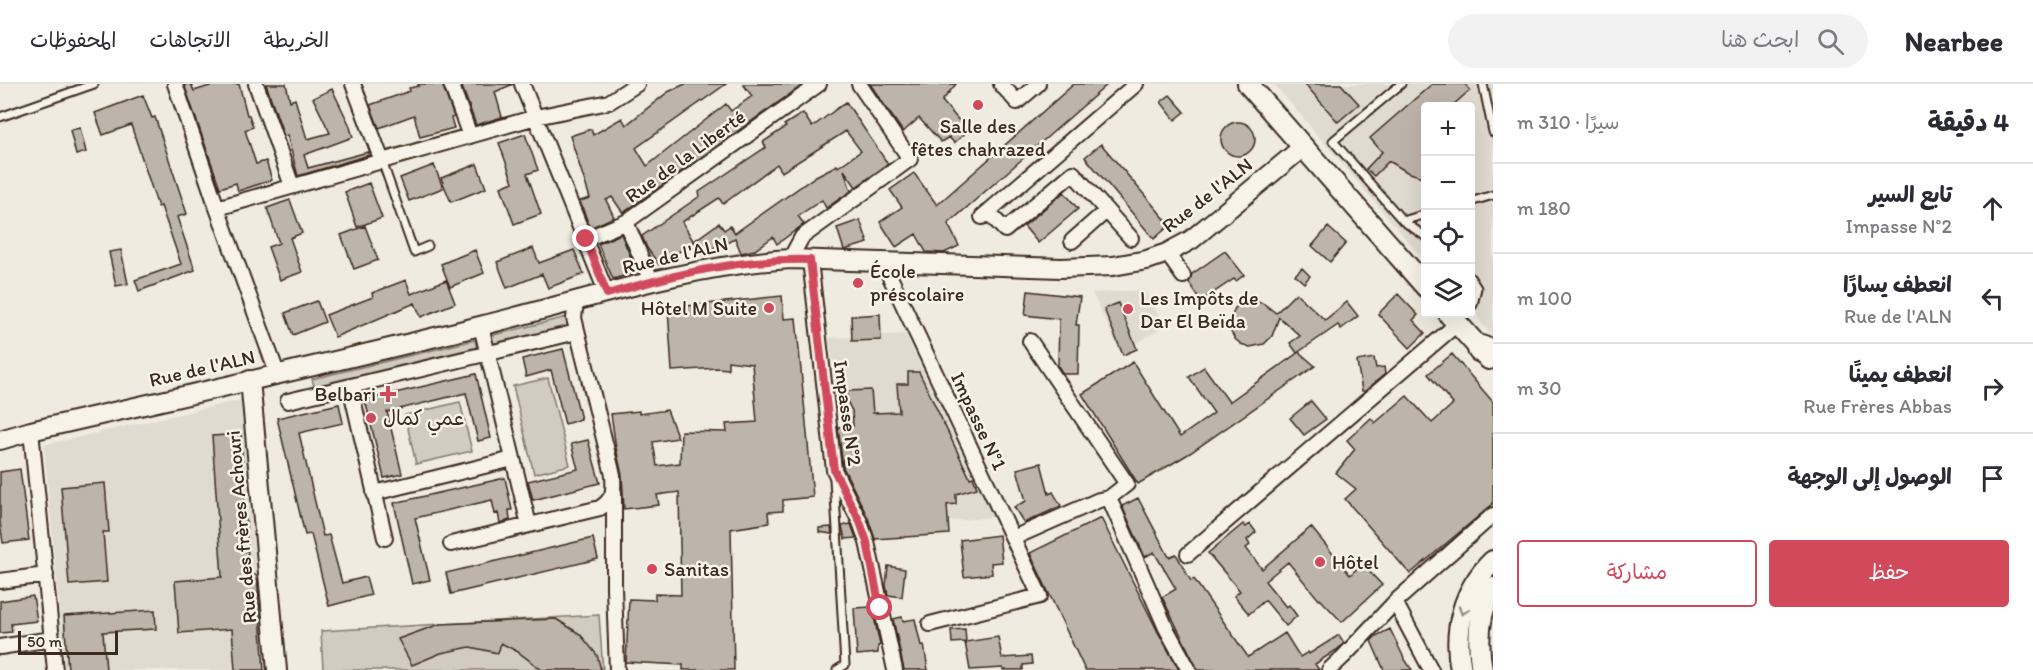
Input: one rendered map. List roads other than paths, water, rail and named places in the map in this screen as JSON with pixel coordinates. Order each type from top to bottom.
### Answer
[{"type":"main road","points":[[1248,84],[1421,281]]},
{"type":"main road","points":[[1455,318],[1489,356]]},
{"type":"main road","points":[[1461,670],[1458,635],[1460,619],[1471,589],[1493,561]]},
{"type":"main road","points":[[1482,670],[1478,644],[1481,619],[1493,588]]},
{"type":"street","points":[[175,84],[277,373]]},
{"type":"street","points":[[256,84],[280,146],[292,186]]},
{"type":"street","points":[[353,84],[382,161]]},
{"type":"street","points":[[451,84],[470,136]]},
{"type":"street","points":[[522,84],[607,294]]},
{"type":"street","points":[[217,208],[536,117],[609,102],[637,84]]},
{"type":"street","name":"Rue de la Liberté","points":[[651,281],[626,222],[819,84]]},
{"type":"street","points":[[790,259],[802,237],[910,159],[859,84]]},
{"type":"street","points":[[1001,84],[1017,102],[1038,84]]},
{"type":"street","points":[[1072,173],[1005,230],[985,214],[1136,84]]},
{"type":"street","name":"Rue de l'ALN","points":[[0,440],[481,326],[651,281],[748,262],[790,259],[1071,268],[1113,266],[1147,260],[1167,253],[1191,240],[1303,147]]},
{"type":"street","points":[[1054,154],[1131,238]]},
{"type":"street","points":[[1072,241],[1106,211]]},
{"type":"street","points":[[586,239],[626,222]]},
{"type":"street","points":[[1167,253],[1183,276]]},
{"type":"street","name":"Impasse N°2","points":[[810,260],[834,470],[860,522],[867,542],[895,670]]},
{"type":"street","name":"Impasse N°1","points":[[883,262],[1040,596],[930,624]]},
{"type":"street","points":[[576,302],[574,318],[614,490],[617,670]]},
{"type":"street","points":[[1188,554],[1451,318]]},
{"type":"street","points":[[481,326],[529,525]]},
{"type":"street","points":[[288,401],[577,332]]},
{"type":"street","points":[[1013,538],[1109,498],[1127,484],[1030,340]]},
{"type":"street","name":"Rue des frères Achouri","points":[[250,380],[277,670]]},
{"type":"street","points":[[350,386],[385,538]]},
{"type":"street","points":[[31,431],[55,670]]},
{"type":"street","points":[[374,493],[513,459]]},
{"type":"street","points":[[451,544],[600,508],[609,502],[614,490]]},
{"type":"street","points":[[1109,498],[1166,628],[1189,670]]},
{"type":"street","points":[[1329,670],[1395,602],[1493,514]]},
{"type":"street","points":[[0,581],[46,574]]},
{"type":"street","points":[[1395,602],[1431,670]]},
{"type":"street","points":[[0,647],[52,639]]},
{"type":"street","points":[[1344,656],[1352,670]]},
{"type":"lane","points":[[0,117],[94,84]]},
{"type":"lane","points":[[1401,84],[1391,87],[1333,141],[1403,221],[1421,234]]},
{"type":"lane","points":[[1483,84],[1493,132]]},
{"type":"lane","points":[[382,161],[414,252],[428,246]]},
{"type":"lane","points":[[1475,200],[1493,195]]},
{"type":"lane","points":[[1403,221],[1421,215]]},
{"type":"lane","points":[[834,470],[845,665],[837,670]]},
{"type":"place","name":"Salle des fêtes chahrazed","points":[[978,105]]},
{"type":"place","name":"École préscolaire","points":[[858,283]]},
{"type":"place","name":"Hôtel M Suite","points":[[769,308]]},
{"type":"place","name":"Les Impôts de Dar El Beïda","points":[[1128,309]]},
{"type":"place","name":"Belbari","points":[[388,394]]},
{"type":"place","name":"عمي كمال","points":[[371,418]]},
{"type":"place","name":"Hôtel","points":[[1320,562]]},
{"type":"place","name":"Sanitas","points":[[652,569]]}]
